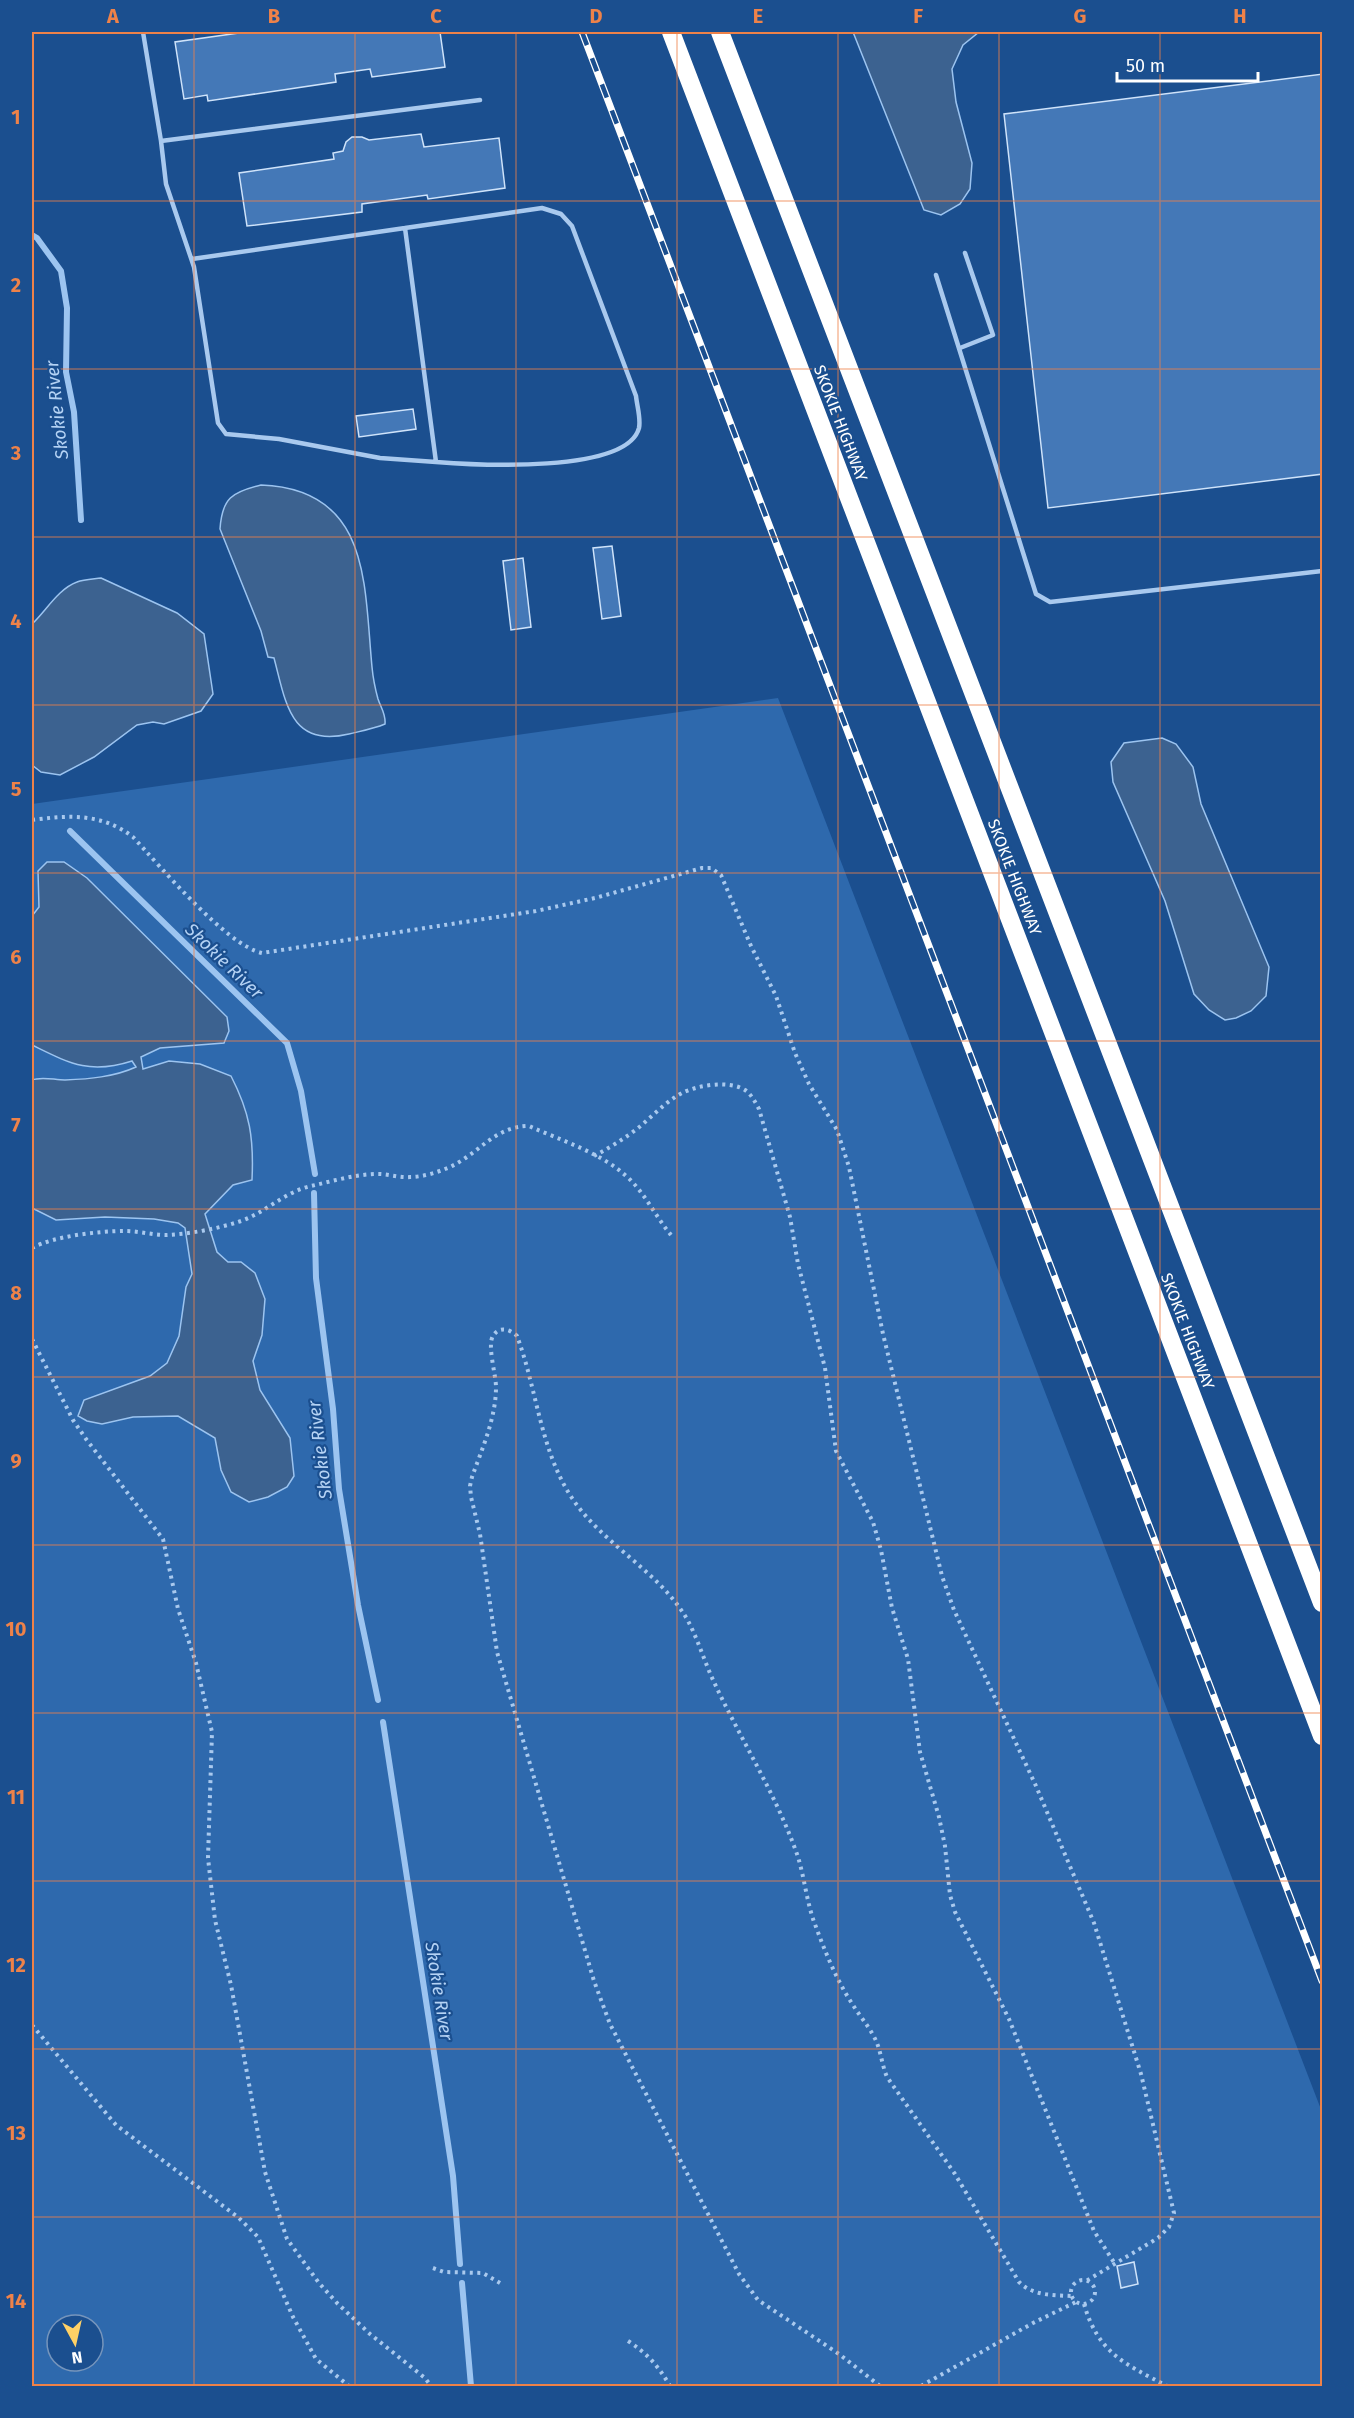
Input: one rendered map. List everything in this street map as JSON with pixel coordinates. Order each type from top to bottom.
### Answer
[{"type":"highway","name":"SKOKIE HIGHWAY","points":[[671,32],[1323,1736]]},
{"type":"highway","name":"SKOKIE HIGHWAY","points":[[720,32],[1323,1603]]},
{"type":"lane","points":[[142,32],[166,184],[192,259],[218,423],[226,434],[279,439],[380,458],[534,465],[594,457],[620,450],[639,429],[636,396],[572,226],[561,214],[542,208],[520,210],[192,259]]},
{"type":"lane","points":[[161,141],[480,100]]},
{"type":"lane","points":[[405,228],[436,462]]},
{"type":"lane","points":[[960,348],[993,334],[965,253]]},
{"type":"lane","points":[[936,275],[1036,594],[1050,602],[1323,571]]},
{"type":"path","points":[[32,820],[73,816],[101,819],[119,826],[133,837],[229,936],[251,951],[262,953],[536,911],[595,898],[702,868],[711,868],[721,875],[751,946],[776,996],[795,1053],[809,1084],[837,1130],[849,1167],[885,1345],[942,1576],[954,1610],[1036,1786],[1077,1881],[1103,1950],[1141,2074],[1173,2213],[1169,2227],[1158,2238],[1086,2280],[1077,2282],[1072,2288],[1071,2296]]},
{"type":"path","points":[[594,1156],[638,1129],[681,1094],[691,1089],[710,1085],[734,1086],[744,1089],[752,1096],[759,1109],[790,1217],[798,1264],[825,1368],[836,1451],[873,1522],[892,1608],[908,1659],[916,1731],[925,1773],[939,1817],[945,1846],[950,1894],[955,1912],[990,1976],[1014,2030],[1094,2231],[1114,2264]]},
{"type":"path","points":[[32,1248],[43,1242],[91,1234],[126,1231],[153,1235],[180,1233],[238,1222],[310,1186],[379,1174],[410,1177],[447,1168],[466,1158],[501,1131],[515,1126],[529,1126],[594,1156],[625,1175],[637,1188],[670,1235]]},
{"type":"path","points":[[879,2386],[825,2343],[758,2300],[748,2289],[602,2005],[497,1652],[480,1534],[471,1497],[472,1477],[494,1408],[496,1387],[491,1345],[492,1336],[497,1332],[511,1330],[517,1336],[551,1456],[573,1499],[591,1522],[652,1575],[687,1619],[713,1681],[769,1791],[798,1857],[815,1925],[824,1948],[852,2005],[873,2034],[880,2049],[882,2066],[887,2078],[955,2174],[1019,2282],[1026,2289],[1038,2294],[1071,2296],[1076,2302],[1084,2304],[1092,2300],[1095,2293],[1092,2285],[1086,2280]]},
{"type":"path","points":[[32,1339],[73,1420],[163,1539],[178,1609],[196,1663],[212,1732],[208,1858],[215,1920],[231,1985],[265,2172],[287,2239],[319,2283],[337,2303],[369,2334],[425,2378],[430,2386]]},
{"type":"path","points":[[32,2025],[116,2125],[225,2207],[258,2237],[293,2317],[315,2359],[349,2386]]},
{"type":"path","points":[[433,2268],[444,2272],[483,2273],[500,2283]]},
{"type":"path","points":[[921,2386],[1033,2323],[1076,2302]]},
{"type":"path","points":[[1084,2304],[1101,2343],[1118,2358],[1167,2386]]},
{"type":"path","points":[[628,2341],[644,2351],[659,2367],[670,2386]]},
{"type":"shaded area","points":[[853,32],[979,32],[963,45],[952,69],[956,102],[972,163],[970,189],[960,204],[941,215],[924,210]]},
{"type":"shaded area","points":[[261,485],[297,491],[324,504],[342,523],[355,547],[367,605],[373,675],[385,724],[372,729],[329,737],[314,734],[303,728],[287,706],[274,658],[268,657],[261,631],[220,529],[223,510],[230,498],[243,490]]},
{"type":"shaded area","points":[[101,578],[177,613],[204,634],[213,694],[201,711],[164,724],[153,722],[137,725],[94,757],[60,775],[41,772],[32,765],[32,624],[70,585],[83,580]]},
{"type":"shaded area","points":[[778,698],[1322,2112],[1322,2386],[32,2386],[32,804]]},
{"type":"shaded area","points":[[1162,738],[1176,744],[1193,767],[1201,804],[1269,967],[1266,996],[1251,1011],[1236,1018],[1225,1020],[1209,1010],[1194,994],[1165,901],[1113,782],[1111,762],[1124,743]]},
{"type":"shaded area","points":[[47,862],[64,862],[87,878],[227,1017],[229,1031],[224,1043],[160,1048],[141,1057],[143,1069],[169,1061],[200,1064],[231,1076],[247,1114],[252,1151],[252,1180],[233,1185],[205,1214],[217,1252],[228,1262],[241,1262],[255,1273],[265,1299],[262,1335],[253,1361],[260,1390],[290,1438],[294,1476],[287,1487],[268,1497],[249,1502],[231,1492],[221,1470],[215,1438],[178,1416],[133,1417],[102,1424],[87,1421],[78,1416],[84,1400],[150,1376],[167,1363],[179,1336],[186,1287],[192,1274],[185,1228],[178,1223],[154,1219],[105,1217],[56,1220],[32,1208],[32,1080],[92,1078],[136,1067],[132,1061],[103,1067],[80,1065],[32,1045],[32,916],[39,907],[38,871]]},
{"type":"building","points":[[246,32],[440,32],[445,67],[372,77],[370,69],[335,74],[336,82],[208,101],[207,95],[184,99],[175,42]]},
{"type":"building","points":[[1323,74],[1323,474],[1048,508],[1004,114]]},
{"type":"building","points":[[421,134],[424,147],[499,138],[505,188],[428,199],[427,195],[362,204],[362,212],[247,226],[239,173],[334,159],[333,153],[343,151],[346,142],[352,137],[369,140]]},
{"type":"building","points":[[413,409],[416,429],[359,437],[356,416]]},
{"type":"building","points":[[612,546],[621,616],[602,619],[593,548]]},
{"type":"building","points":[[523,558],[531,627],[511,630],[503,561]]},
{"type":"building","points":[[1134,2262],[1138,2284],[1121,2288],[1117,2266]]},
{"type":"waterway","name":"Skokie River","points":[[32,235],[37,238],[61,271],[67,308],[66,372],[74,412],[81,520]]},
{"type":"waterway","name":"Skokie River","points":[[70,831],[287,1043],[301,1091],[315,1174]]},
{"type":"waterway","name":"Skokie River","points":[[314,1193],[316,1278],[333,1409],[339,1489],[358,1605],[378,1700]]},
{"type":"waterway","name":"Skokie River","points":[[383,1722],[453,2176],[460,2264]]},
{"type":"waterway","name":"Skokie River","points":[[462,2283],[471,2386]]},
{"type":"railway","points":[[582,32],[1322,1981]]}]
